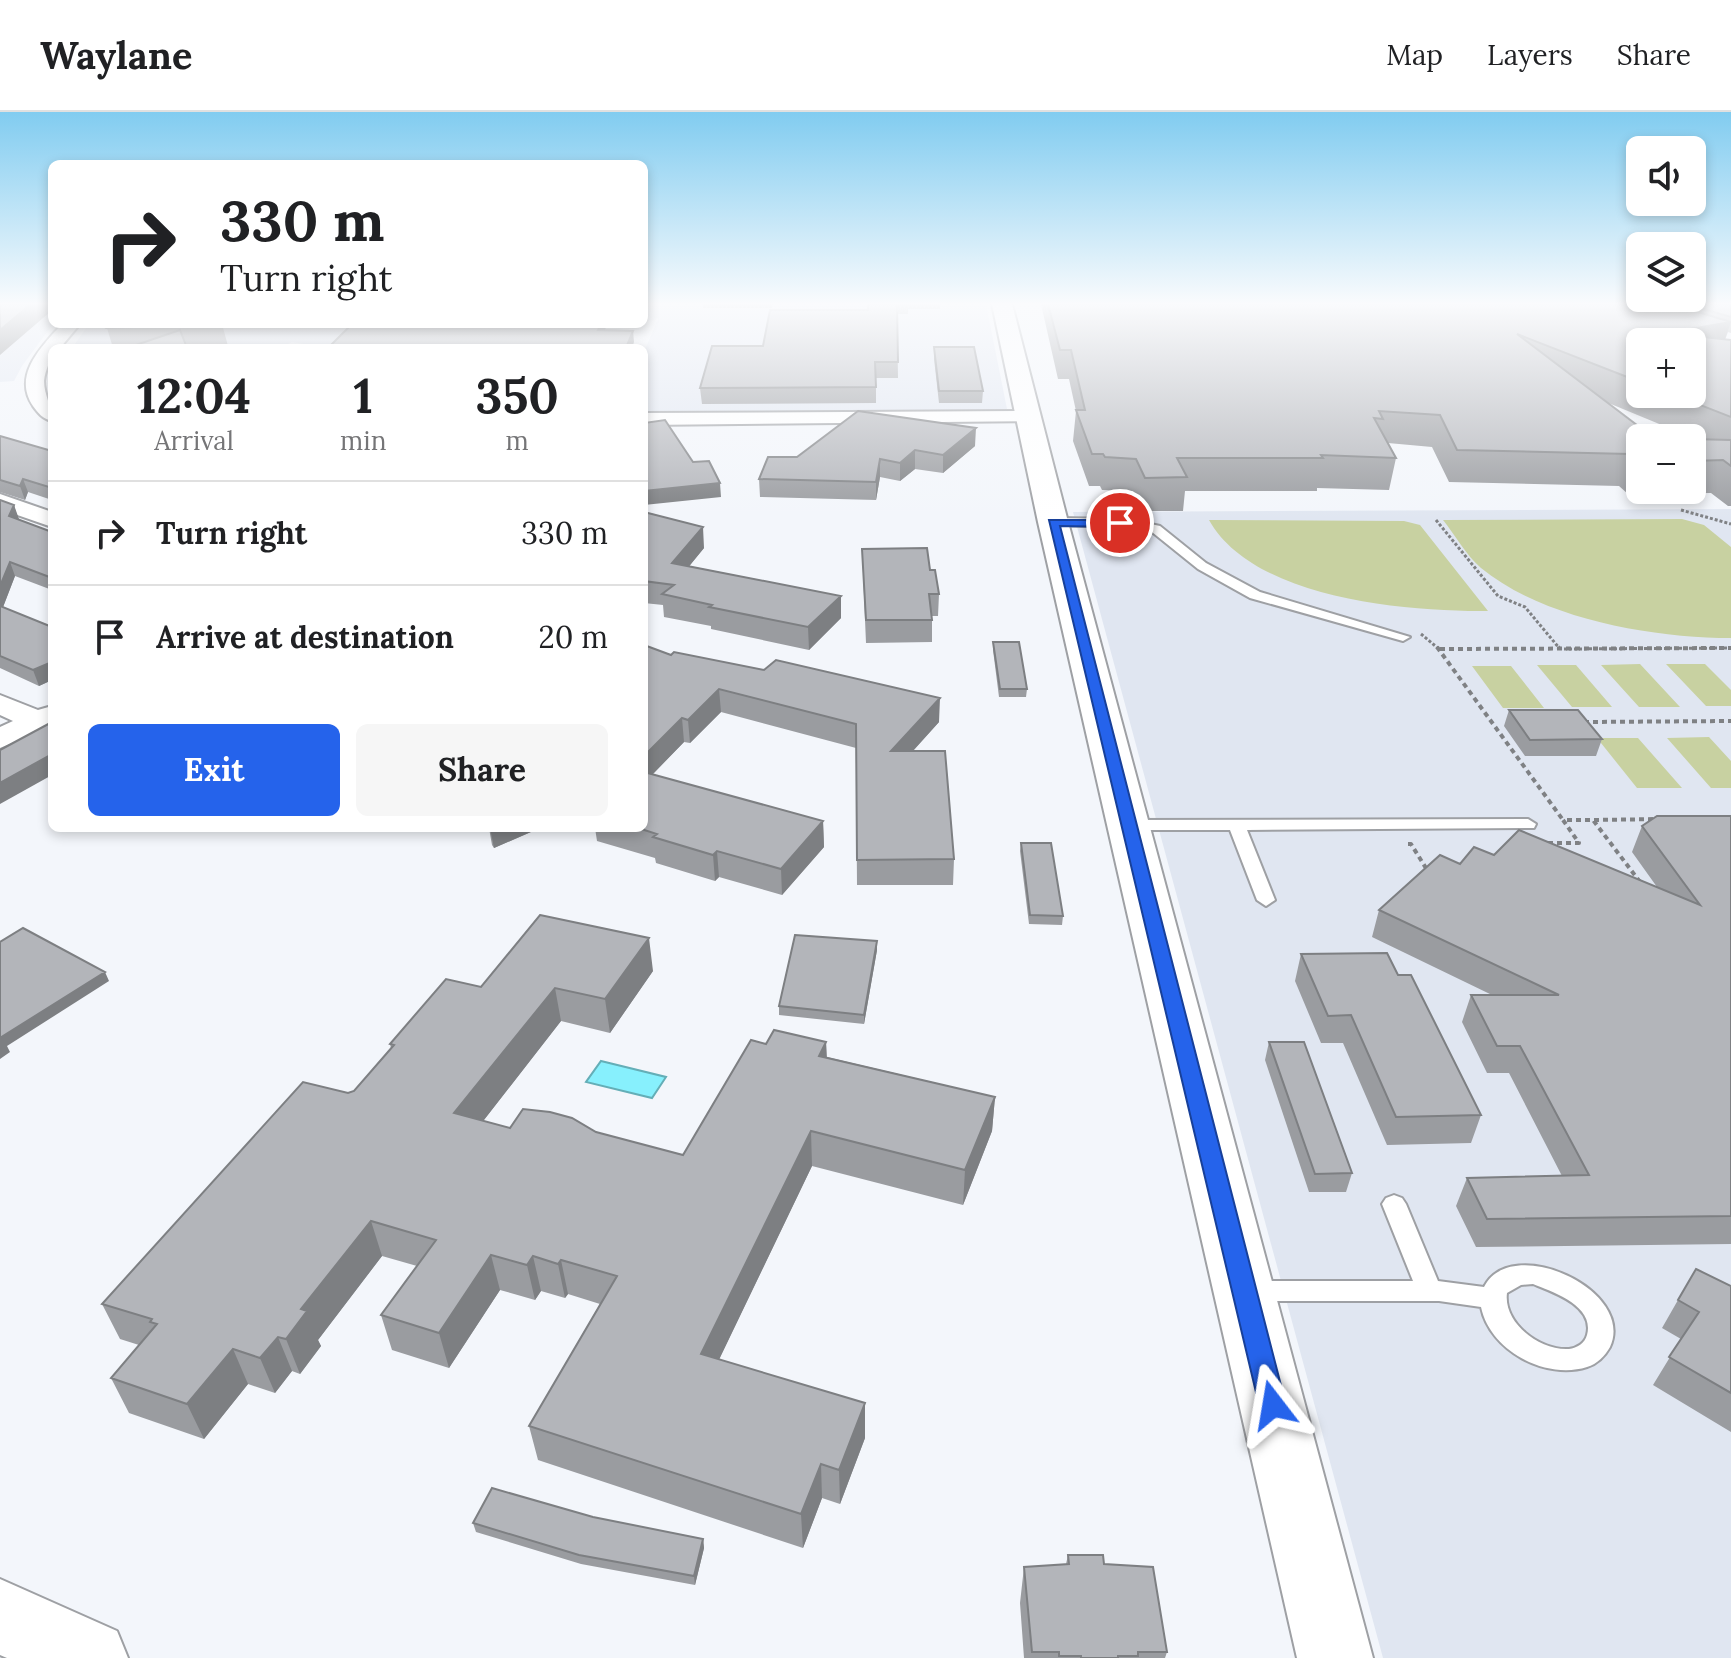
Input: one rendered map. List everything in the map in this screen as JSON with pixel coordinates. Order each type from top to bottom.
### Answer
[{"type":"street","points":[[35,376],[33,384],[37,400],[48,411]]},
{"type":"street","points":[[1019,376],[1335,1658]]},
{"type":"street","points":[[648,419],[1029,417]]},
{"type":"street","points":[[0,501],[48,519]]},
{"type":"street","points":[[0,704],[45,718]]},
{"type":"street","points":[[0,739],[45,718]]},
{"type":"street","points":[[0,1616],[90,1658]]},
{"type":"lane","points":[[1053,522],[1127,523],[1156,529],[1202,566],[1255,595],[1403,637]]},
{"type":"lane","points":[[1129,825],[1528,824]]},
{"type":"lane","points":[[1237,825],[1266,900]]},
{"type":"lane","points":[[1394,1204],[1430,1291]]},
{"type":"lane","points":[[1245,1291],[1430,1291],[1492,1298]]},
{"type":"path","points":[[1681,510],[1731,524]]},
{"type":"path","points":[[1436,520],[1498,596],[1525,607],[1560,649]]},
{"type":"path","points":[[1440,649],[1731,648]]},
{"type":"path","points":[[1574,722],[1731,721]]},
{"type":"path","points":[[1533,843],[1579,843],[1563,820],[1669,819]]},
{"type":"path","points":[[1593,820],[1649,893]]},
{"type":"path","points":[[1396,844],[1426,844]]},
{"type":"path","points":[[1411,844],[1432,878]]},
{"type":"path","points":[[1630,892],[1640,882]]},
{"type":"shaded area","points":[[0,376],[17,376],[14,381],[0,382]]},
{"type":"shaded area","points":[[648,376],[1000,376],[1007,409],[990,412],[648,414]]},
{"type":"shaded area","points":[[1731,509],[1731,1658],[1383,1658],[1073,512]]},
{"type":"green space","points":[[1682,519],[1704,525],[1731,547],[1731,638],[1634,629],[1567,613],[1535,600],[1506,586],[1481,568],[1443,520]]},
{"type":"green space","points":[[1209,520],[1404,521],[1420,525],[1488,611],[1376,603],[1335,596],[1295,584],[1260,568],[1230,547]]},
{"type":"green space","points":[[1640,664],[1680,707],[1639,707],[1601,665]]},
{"type":"green space","points":[[1666,664],[1705,664],[1731,690],[1731,706],[1706,706]]},
{"type":"green space","points":[[1537,665],[1576,665],[1612,707],[1572,707]]},
{"type":"green space","points":[[1472,666],[1511,666],[1544,708],[1503,708]]},
{"type":"green space","points":[[1709,737],[1731,761],[1731,788],[1711,788],[1667,738]]},
{"type":"green space","points":[[1597,738],[1638,738],[1682,788],[1637,788]]},
{"type":"water","points":[[601,1061],[666,1077],[652,1098],[586,1082]]},
{"type":"building","points":[[703,376],[876,376],[876,387],[700,388]]},
{"type":"building","points":[[937,376],[980,376],[983,391],[939,391]]},
{"type":"building","points":[[1077,376],[1573,376],[1636,424],[1626,424],[1626,454],[1457,450],[1440,415],[1379,411],[1383,419],[1374,418],[1396,458],[1321,455],[1323,458],[1177,458],[1187,477],[1145,478],[1136,459],[1092,454],[1076,410],[1085,410]]},
{"type":"building","points":[[1706,376],[1731,376],[1731,417],[1706,407]]},
{"type":"building","points":[[858,411],[976,428],[943,455],[915,450],[900,463],[880,459],[876,482],[759,479],[768,457],[797,457]]},
{"type":"building","points":[[665,420],[693,462],[709,461],[720,483],[648,491],[648,422]]},
{"type":"building","points":[[0,436],[48,450],[48,487],[23,479],[20,486],[0,480]]},
{"type":"building","points":[[1706,439],[1731,440],[1731,466],[1723,460],[1706,461]]},
{"type":"building","points":[[0,500],[14,505],[9,516],[48,531],[48,576],[10,562],[0,586]]},
{"type":"building","points":[[648,513],[703,527],[672,563],[841,596],[808,627],[662,594],[674,585],[648,582]]},
{"type":"building","points":[[927,548],[930,570],[935,570],[939,594],[929,594],[932,620],[866,620],[862,549]]},
{"type":"building","points":[[0,606],[48,625],[48,664],[33,670],[0,656]]},
{"type":"building","points":[[993,642],[1019,642],[1027,689],[1000,689]]},
{"type":"building","points":[[648,646],[671,655],[674,652],[764,670],[776,660],[940,698],[891,751],[945,751],[954,859],[857,860],[856,724],[719,689],[688,720],[682,718],[648,752]]},
{"type":"building","points":[[1509,710],[1578,710],[1602,739],[1530,740]]},
{"type":"building","points":[[48,724],[48,756],[0,783],[0,750]]},
{"type":"building","points":[[648,773],[823,821],[781,869],[717,851],[713,855],[653,837],[657,834],[648,831]]},
{"type":"building","points":[[1657,816],[1731,816],[1731,1216],[1487,1219],[1467,1178],[1589,1175],[1520,1046],[1497,1046],[1471,995],[1559,995],[1379,910],[1440,855],[1460,864],[1474,847],[1494,855],[1519,830],[1700,905],[1642,826]]},
{"type":"building","points":[[1021,843],[1051,843],[1063,916],[1030,915]]},
{"type":"building","points":[[540,915],[649,938],[605,999],[555,988],[454,1113],[510,1128],[523,1109],[550,1112],[572,1118],[596,1132],[683,1155],[751,1040],[766,1044],[774,1030],[826,1042],[819,1056],[995,1097],[965,1170],[811,1131],[701,1354],[865,1403],[839,1470],[821,1464],[801,1514],[529,1426],[617,1276],[561,1260],[558,1264],[533,1256],[527,1265],[491,1255],[439,1333],[381,1315],[436,1240],[371,1221],[301,1309],[307,1311],[286,1339],[278,1337],[260,1358],[233,1349],[187,1404],[111,1378],[157,1324],[150,1322],[152,1319],[102,1304],[303,1082],[348,1093],[354,1091],[446,979],[481,987]]},
{"type":"building","points":[[23,928],[105,972],[0,1038],[0,942]]},
{"type":"building","points":[[795,935],[877,941],[864,1015],[779,1006]]},
{"type":"building","points":[[1387,953],[1398,975],[1411,975],[1481,1115],[1396,1117],[1351,1015],[1328,1016],[1301,954]]},
{"type":"building","points":[[1269,1042],[1304,1042],[1352,1173],[1315,1174]]},
{"type":"building","points":[[1696,1269],[1731,1286],[1731,1393],[1669,1357],[1699,1312],[1678,1300]]},
{"type":"building","points":[[492,1488],[593,1517],[703,1539],[694,1576],[579,1555],[473,1523]]},
{"type":"building","points":[[1068,1555],[1103,1555],[1104,1564],[1153,1567],[1167,1652],[1138,1652],[1138,1656],[1118,1658],[1081,1658],[1059,1656],[1059,1652],[1032,1652],[1024,1567],[1069,1564]]},
{"type":"route","points":[[1120,523],[1053,522],[1273,1405]]}]
